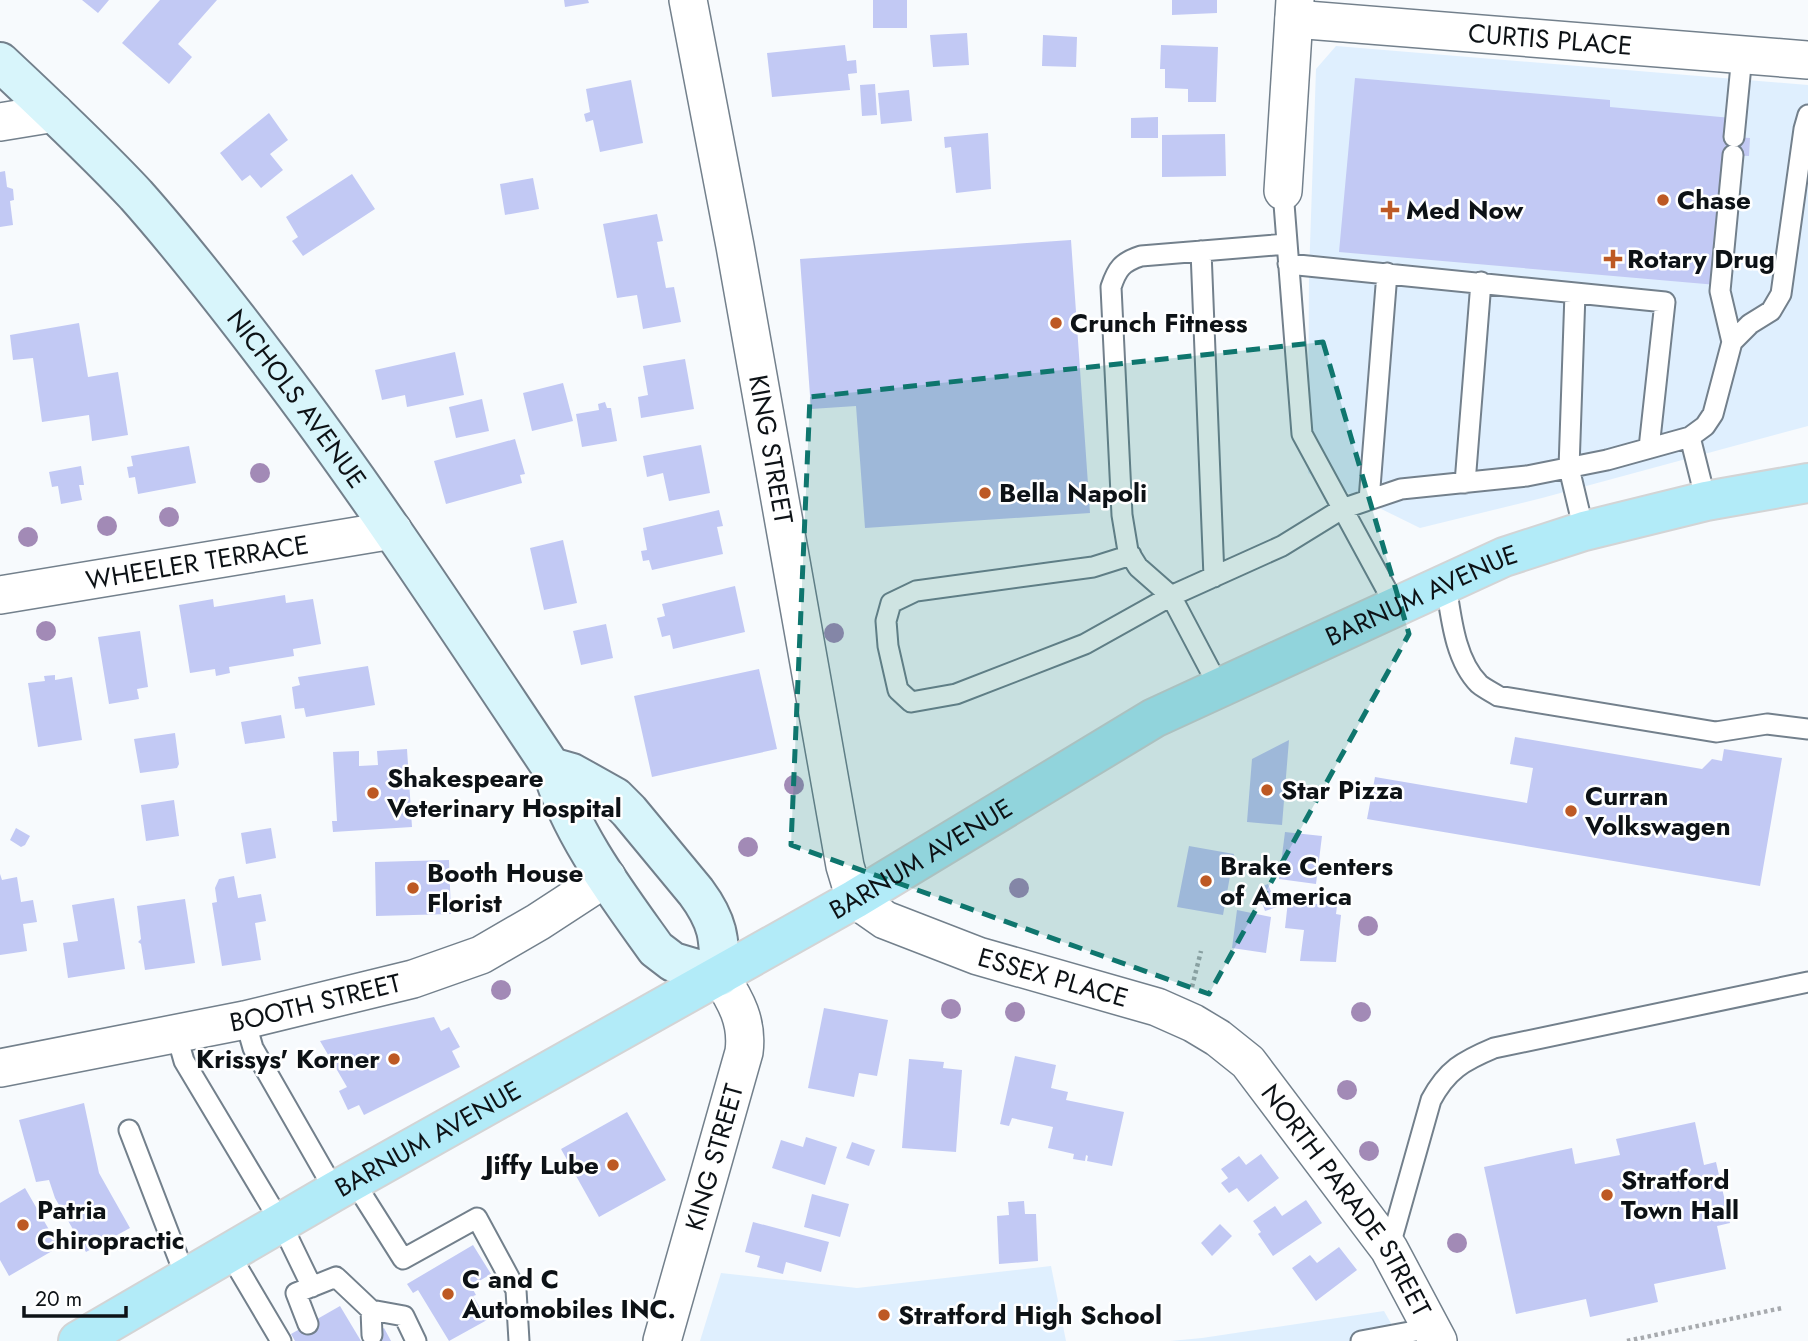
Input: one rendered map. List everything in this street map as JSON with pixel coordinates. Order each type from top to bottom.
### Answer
[{"type":"main road","name":"NICHOLS AVENUE","points":[[0,62],[55,113],[135,195],[190,259],[306,408],[393,530],[551,767],[560,797],[607,877],[649,939],[663,956],[673,962],[720,976]]},
{"type":"main road","name":"BARNUM AVENUE","points":[[78,1341],[344,1186],[855,899],[1154,718],[1504,557],[1584,531],[1706,501],[1808,484]]},
{"type":"main road","points":[[551,767],[572,774],[615,797],[696,892],[717,929],[720,976]]},
{"type":"street","name":"KING STREET","points":[[688,0],[735,246],[845,866],[855,899]]},
{"type":"street","name":"CURTIS PLACE","points":[[1294,10],[1808,60]]},
{"type":"street","points":[[1283,191],[1294,10]]},
{"type":"street","points":[[0,122],[55,113]]},
{"type":"street","name":"WHEELER TERRACE","points":[[0,594],[393,530]]},
{"type":"street","name":"BOOTH STREET","points":[[0,1068],[245,1020],[413,979],[460,964],[481,954],[538,922],[607,877]]},
{"type":"street","name":"ESSEX PLACE","points":[[855,899],[886,920],[978,956],[1157,1007],[1218,1038],[1248,1062]]},
{"type":"street","name":"KING STREET","points":[[662,1341],[744,1052],[746,1038],[740,1010],[720,976]]},
{"type":"street","name":"NORTH PARADE STREET","points":[[1248,1062],[1389,1249],[1435,1334]]},
{"type":"lane","points":[[1131,555],[1093,567],[916,591],[891,603],[886,621],[888,646],[898,690],[911,702],[956,694],[1085,644],[1171,596],[1282,546],[1342,509],[1401,489],[1569,468],[1690,437],[1704,426],[1713,414],[1732,342],[1720,291],[1742,55]]},
{"type":"lane","points":[[1732,342],[1750,324],[1771,311],[1780,294],[1808,115]]},
{"type":"lane","points":[[1283,191],[1302,434],[1396,607]]},
{"type":"lane","points":[[1220,689],[1171,596],[1143,573],[1128,551],[1122,516],[1111,287],[1117,269],[1127,260],[1141,256],[1287,244]]},
{"type":"lane","points":[[1200,251],[1214,577]]},
{"type":"lane","points":[[1288,264],[1665,302],[1649,448]]},
{"type":"lane","points":[[1369,500],[1387,273]]},
{"type":"lane","points":[[1465,483],[1481,282]]},
{"type":"lane","points":[[1575,293],[1569,468],[1584,531]]},
{"type":"lane","points":[[1690,437],[1706,501]]},
{"type":"lane","points":[[1446,585],[1454,631],[1465,662],[1479,683],[1498,696],[1716,732],[1767,724],[1808,729]]},
{"type":"lane","points":[[1389,1249],[1431,1100],[1452,1069],[1494,1048],[1808,982]]},
{"type":"lane","points":[[245,1020],[253,1048],[344,1186],[403,1259],[477,1218],[516,1290],[519,1341]]},
{"type":"lane","points":[[176,1033],[184,1061],[281,1223],[312,1287]]},
{"type":"lane","points":[[129,1130],[186,1278]]},
{"type":"lane","points":[[229,1253],[281,1341]]},
{"type":"lane","points":[[308,1324],[296,1293],[336,1277],[371,1310],[404,1316],[416,1341]]},
{"type":"lane","points":[[371,1310],[372,1335]]},
{"type":"lane","points":[[1361,1341],[1435,1334]]},
{"type":"path","points":[[1191,994],[1200,951]]},
{"type":"path","points":[[1627,1341],[1782,1308]]},
{"type":"highlighted area","points":[[1323,342],[1409,634],[1209,994],[791,845],[810,397]]},
{"type":"shaded area","points":[[1336,46],[1808,85],[1808,426],[1420,528],[1308,473],[1309,275],[1316,69]]},
{"type":"shaded area","name":"Stratford High School","points":[[1051,1266],[1066,1341],[700,1341],[721,1273],[857,1288]]},
{"type":"shaded area","name":"Stratford High School","points":[[1384,1311],[1401,1341],[1170,1341],[1202,1338]]},
{"type":"building","points":[[82,0],[109,0],[98,13]]},
{"type":"building","points":[[160,0],[217,0],[178,44],[192,57],[169,84],[122,43]]},
{"type":"building","points":[[564,0],[588,0],[589,3],[565,7]]},
{"type":"building","points":[[873,0],[907,0],[907,28],[873,28]]},
{"type":"building","points":[[1172,0],[1217,0],[1217,13],[1172,15]]},
{"type":"building","points":[[967,33],[969,65],[933,67],[930,35]]},
{"type":"building","points":[[1043,35],[1077,37],[1076,67],[1042,66]]},
{"type":"building","points":[[845,45],[847,61],[856,60],[857,73],[848,74],[850,90],[772,97],[767,53]]},
{"type":"building","points":[[1161,45],[1218,47],[1216,102],[1188,102],[1188,89],[1165,88],[1165,69],[1160,69]]},
{"type":"building","points":[[1355,78],[1610,100],[1610,107],[1732,118],[1734,137],[1750,138],[1749,156],[1729,155],[1717,285],[1339,252]]},
{"type":"building","points":[[631,80],[643,143],[600,152],[593,120],[586,122],[584,114],[590,112],[586,89]]},
{"type":"building","points":[[875,84],[877,115],[862,116],[860,85]]},
{"type":"building","points":[[909,90],[912,121],[881,124],[878,93]]},
{"type":"building","points":[[269,113],[288,140],[270,154],[283,170],[261,188],[250,175],[242,181],[220,153]]},
{"type":"building","points":[[1158,117],[1158,138],[1131,138],[1131,118]]},
{"type":"building","points":[[988,133],[991,189],[956,193],[951,147],[945,148],[944,137]]},
{"type":"building","points":[[1225,134],[1226,176],[1162,177],[1162,135]]},
{"type":"building","points":[[5,171],[7,187],[13,189],[14,200],[10,201],[13,225],[0,227],[0,172]]},
{"type":"building","points":[[352,174],[375,209],[303,256],[292,241],[298,237],[286,217]]},
{"type":"building","points":[[533,178],[539,209],[505,215],[500,184]]},
{"type":"building","points":[[657,214],[663,241],[657,242],[666,288],[674,287],[681,322],[643,329],[637,295],[617,298],[603,224]]},
{"type":"building","points":[[1071,240],[1090,513],[865,528],[856,406],[811,409],[800,259]]},
{"type":"building","points":[[79,323],[88,377],[118,372],[128,435],[92,441],[89,415],[42,422],[33,358],[13,360],[10,335]]},
{"type":"building","points":[[455,352],[464,395],[407,407],[405,395],[382,400],[375,370]]},
{"type":"building","points":[[685,359],[694,409],[641,418],[638,397],[648,395],[643,366]]},
{"type":"building","points":[[563,383],[573,421],[532,431],[523,393]]},
{"type":"building","points":[[482,399],[489,431],[456,438],[449,407]]},
{"type":"building","points":[[605,402],[607,408],[611,408],[617,441],[582,447],[576,414],[599,410],[598,404]]},
{"type":"building","points":[[515,439],[525,474],[520,475],[522,483],[446,504],[434,461]]},
{"type":"building","points":[[701,445],[710,493],[669,501],[663,473],[647,477],[643,456]]},
{"type":"building","points":[[189,446],[196,483],[138,494],[135,477],[129,478],[127,467],[133,466],[131,456]]},
{"type":"building","points":[[81,466],[84,485],[79,485],[82,500],[61,504],[58,486],[52,487],[49,472]]},
{"type":"building","points":[[719,510],[723,526],[717,527],[723,554],[652,570],[649,560],[643,561],[641,551],[647,550],[643,528]]},
{"type":"building","points":[[563,540],[577,603],[544,610],[530,548]]},
{"type":"building","points":[[735,586],[745,632],[673,649],[670,635],[662,637],[657,618],[665,616],[662,604]]},
{"type":"building","points":[[285,595],[286,603],[313,599],[321,644],[293,649],[294,656],[229,667],[230,673],[216,676],[215,669],[190,673],[179,605],[213,599],[214,607]]},
{"type":"building","points":[[606,624],[613,658],[581,665],[573,631]]},
{"type":"building","points":[[140,631],[148,687],[137,689],[139,699],[109,704],[98,637]]},
{"type":"building","points":[[368,666],[375,705],[306,717],[304,708],[295,709],[292,687],[300,685],[298,677]]},
{"type":"building","points":[[759,669],[777,749],[652,777],[634,696]]},
{"type":"building","points":[[55,675],[55,680],[72,677],[82,740],[38,747],[28,683],[45,681],[44,676]]},
{"type":"building","points":[[281,715],[285,738],[245,744],[241,722]]},
{"type":"building","points":[[175,733],[179,764],[177,768],[140,773],[134,739]]},
{"type":"building","name":"Curran Volkswagen","points":[[1515,737],[1702,769],[1712,759],[1722,761],[1724,749],[1782,758],[1760,886],[1367,819],[1375,777],[1527,803],[1533,768],[1510,764]]},
{"type":"building","name":"Star Pizza","points":[[1289,740],[1282,825],[1247,822],[1252,759]]},
{"type":"building","name":"Shakespeare Veterinary Hospital","points":[[407,749],[412,827],[333,832],[332,821],[337,821],[333,752],[359,751],[359,766],[378,765],[377,751]]},
{"type":"building","points":[[174,800],[179,836],[146,841],[141,805]]},
{"type":"building","points":[[16,828],[30,836],[21,847],[10,840]]},
{"type":"building","points":[[271,828],[276,858],[246,864],[241,833]]},
{"type":"building","points":[[1285,832],[1322,836],[1316,884],[1279,879]]},
{"type":"building","name":"Brake Centers of America","points":[[1189,846],[1234,854],[1223,915],[1177,907]]},
{"type":"building","name":"Booth House Florist","points":[[449,860],[451,914],[376,916],[375,862]]},
{"type":"building","points":[[0,874],[2,880],[17,877],[21,902],[33,900],[37,922],[23,924],[27,951],[0,955]]},
{"type":"building","points":[[234,876],[238,898],[261,894],[266,921],[255,923],[261,960],[222,966],[212,903],[217,902],[215,888],[219,879]]},
{"type":"building","points":[[1268,884],[1277,907],[1265,911],[1257,888]]},
{"type":"building","points":[[114,898],[125,969],[68,978],[63,943],[78,941],[72,905]]},
{"type":"building","points":[[185,899],[195,963],[145,970],[141,944],[138,942],[141,939],[137,906]]},
{"type":"building","points":[[1288,901],[1337,906],[1336,914],[1341,915],[1336,962],[1300,961],[1304,930],[1285,928]]},
{"type":"building","points":[[1237,910],[1271,917],[1266,953],[1232,948]]},
{"type":"building","points":[[824,1008],[888,1020],[877,1076],[859,1073],[854,1097],[808,1088]]},
{"type":"building","name":"Krissys' Korner","points":[[434,1017],[441,1031],[449,1027],[460,1047],[452,1051],[460,1067],[364,1115],[359,1105],[348,1110],[339,1091],[347,1087],[320,1041]]},
{"type":"building","points":[[1015,1056],[1056,1065],[1051,1088],[1068,1092],[1066,1100],[1124,1112],[1112,1166],[1087,1161],[1086,1155],[1085,1161],[1073,1159],[1074,1154],[1048,1148],[1053,1127],[1012,1118],[1009,1126],[1000,1124]]},
{"type":"building","points":[[909,1059],[944,1062],[943,1068],[962,1070],[956,1152],[902,1148]]},
{"type":"building","points":[[84,1103],[99,1173],[130,1228],[86,1252],[55,1198],[49,1180],[36,1182],[19,1120]]},
{"type":"building","name":"Jiffy Lube","points":[[627,1112],[666,1180],[599,1217],[561,1149]]},
{"type":"building","name":"Stratford Town Hall","points":[[1695,1122],[1704,1165],[1716,1162],[1730,1223],[1717,1226],[1726,1269],[1654,1284],[1658,1302],[1590,1317],[1586,1299],[1516,1314],[1484,1167],[1572,1148],[1575,1164],[1620,1155],[1616,1139]]},
{"type":"building","points":[[806,1137],[837,1147],[825,1185],[772,1168],[781,1140],[803,1147]]},
{"type":"building","points":[[852,1142],[875,1150],[869,1166],[846,1158]]},
{"type":"building","points":[[1261,1154],[1279,1178],[1248,1202],[1237,1188],[1229,1193],[1221,1183],[1228,1178],[1221,1169],[1239,1156],[1246,1165]]},
{"type":"building","name":"Patria Chiropractic","points":[[25,1188],[59,1247],[9,1276],[0,1260],[0,1203]]},
{"type":"building","points":[[812,1194],[849,1204],[840,1237],[804,1227]]},
{"type":"building","points":[[1306,1200],[1322,1223],[1273,1256],[1258,1234],[1261,1232],[1253,1221],[1275,1206],[1282,1216]]},
{"type":"building","points":[[1024,1201],[1025,1214],[1036,1214],[1038,1261],[999,1264],[997,1216],[1009,1215],[1008,1202]]},
{"type":"building","points":[[753,1222],[829,1242],[821,1272],[786,1262],[783,1274],[757,1267],[760,1256],[745,1252]]},
{"type":"building","points":[[1220,1224],[1232,1236],[1212,1256],[1201,1243]]},
{"type":"building","name":"C and C Automobiles INC.","points":[[473,1245],[491,1274],[471,1286],[476,1295],[473,1296],[487,1320],[449,1341],[418,1290],[413,1293],[407,1284]]},
{"type":"building","points":[[1339,1247],[1357,1270],[1316,1301],[1292,1268],[1310,1255],[1317,1263]]},
{"type":"building","points":[[340,1306],[361,1341],[295,1341],[291,1334]]},
{"type":"building","points":[[384,1328],[391,1341],[361,1341]]},
{"type":"place","name":"Chase","points":[[1663,200]]},
{"type":"place","name":"Med Now","points":[[1390,210]]},
{"type":"place","name":"Rotary Drug","points":[[1613,259]]},
{"type":"place","name":"Crunch Fitness","points":[[1056,323]]},
{"type":"place","name":"Bella Napoli","points":[[985,493]]},
{"type":"place","name":"Star Pizza","points":[[1267,790]]},
{"type":"place","name":"Shakespeare Veterinary Hospital","points":[[373,793]]},
{"type":"place","name":"Curran Volkswagen","points":[[1571,811]]},
{"type":"place","name":"Brake Centers of America","points":[[1206,881]]},
{"type":"place","name":"Booth House Florist","points":[[413,888]]},
{"type":"place","name":"Krissys' Korner","points":[[394,1059]]},
{"type":"place","name":"Jiffy Lube","points":[[613,1165]]},
{"type":"place","name":"Stratford Town Hall","points":[[1607,1195]]},
{"type":"place","name":"Patria Chiropractic","points":[[23,1225]]},
{"type":"place","name":"C and C Automobiles INC.","points":[[448,1294]]},
{"type":"place","name":"Stratford High School","points":[[884,1315]]}]
